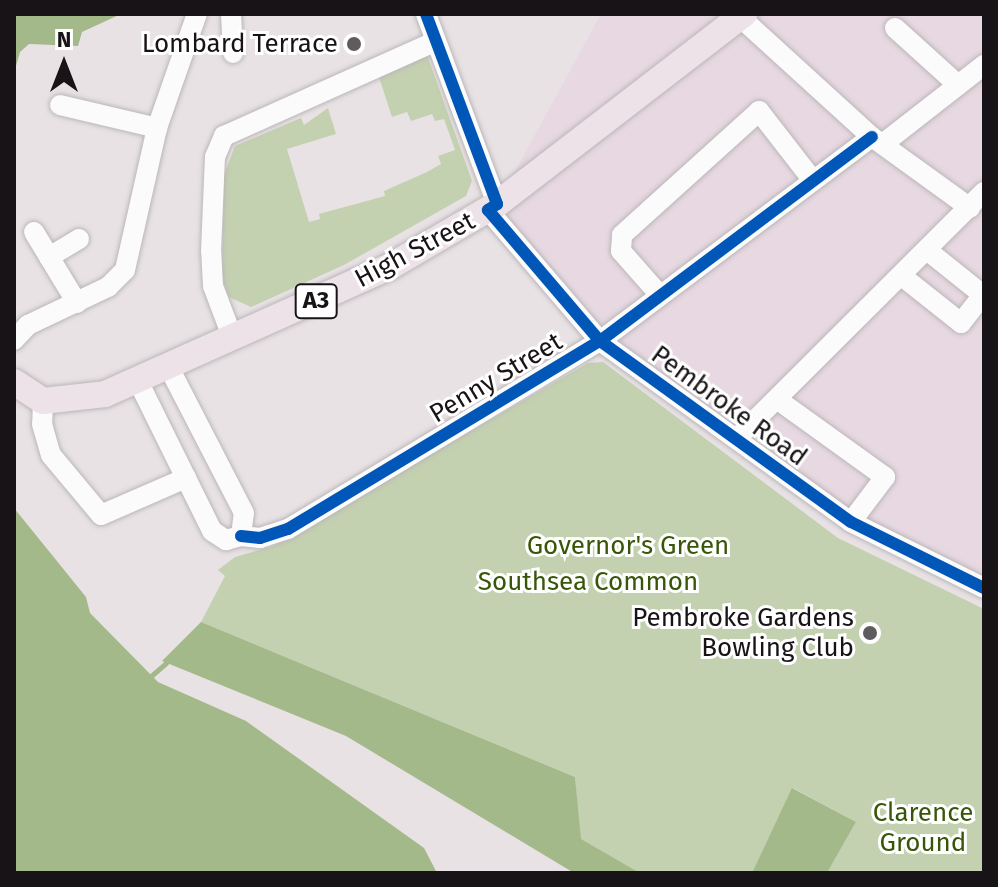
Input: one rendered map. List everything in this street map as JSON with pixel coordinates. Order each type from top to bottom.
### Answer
[{"type":"main road","name":"High Street","points":[[43,401],[90,398],[138,381],[391,266],[492,207],[742,16]]},
{"type":"main road","points":[[14,382],[43,401]]},
{"type":"street","points":[[14,340],[28,325],[115,282],[125,270],[157,128],[197,14]]},
{"type":"street","points":[[231,14],[233,53]]},
{"type":"street","points":[[742,16],[878,140],[970,208]]},
{"type":"street","points":[[233,339],[213,286],[211,251],[215,157],[224,136],[434,23],[492,207]]},
{"type":"street","points":[[895,28],[958,85]]},
{"type":"street","name":"Penny Street","points":[[241,536],[270,537],[288,529],[600,341],[658,293],[811,178],[878,140],[984,65]]},
{"type":"street","points":[[60,105],[157,128]]},
{"type":"street","points":[[658,293],[621,251],[622,235],[759,111],[811,178]]},
{"type":"street","points":[[737,438],[903,277],[984,192]]},
{"type":"street","name":"Pembroke Road","points":[[492,207],[600,341],[851,522],[984,588]]},
{"type":"street","points":[[34,232],[77,303]]},
{"type":"street","points":[[49,257],[79,239]]},
{"type":"street","points":[[903,277],[961,323],[983,295],[928,251]]},
{"type":"street","points":[[138,381],[216,536],[226,540],[241,536],[244,513],[169,368]]},
{"type":"street","points":[[778,400],[885,477],[851,522]]},
{"type":"street","points":[[43,401],[42,424],[51,455],[101,515],[186,478]]},
{"type":"shaded area","points":[[14,14],[121,14],[82,32],[78,46],[29,44],[20,52],[14,73]]},
{"type":"shaded area","points":[[601,14],[984,14],[984,588],[851,522],[600,341],[497,204]]},
{"type":"shaded area","points":[[14,508],[86,597],[90,613],[158,682],[246,721],[424,848],[437,873],[14,873]]},
{"type":"shaded area","points":[[201,622],[575,777],[581,839],[640,873],[574,873],[346,736],[162,661]]},
{"type":"shaded area","points":[[792,788],[856,822],[827,873],[752,873]]},
{"type":"green space","points":[[426,52],[472,181],[466,196],[344,265],[251,307],[229,297],[222,278],[224,175],[235,146],[301,118],[304,125],[328,108],[336,134],[287,149],[309,222],[320,219],[319,214],[385,196],[384,191],[441,164],[438,156],[455,150],[444,119],[435,121],[432,114],[411,121],[407,112],[392,117],[379,77]]},
{"type":"green space","name":"Southsea Common","points":[[603,362],[838,538],[984,609],[984,873],[827,873],[856,822],[793,788],[752,873],[640,873],[580,839],[575,777],[201,622],[225,576],[218,570],[235,557],[273,546],[588,363]]},
{"type":"waterway","points":[[151,676],[166,663]]},
{"type":"cycle path","points":[[426,14],[497,204],[488,210],[600,341],[851,522],[984,588]]},
{"type":"cycle path","points":[[241,536],[260,538],[288,529],[600,341],[872,137]]},
{"type":"place","name":"Lombard Terrace","points":[[354,44]]},
{"type":"place","name":"Pembroke Gardens Bowling Club","points":[[870,633]]},
{"type":"park label","name":"Governor's Green","points":[[628,546]]},
{"type":"park label","name":"Clarence Ground","points":[[923,828]]}]
